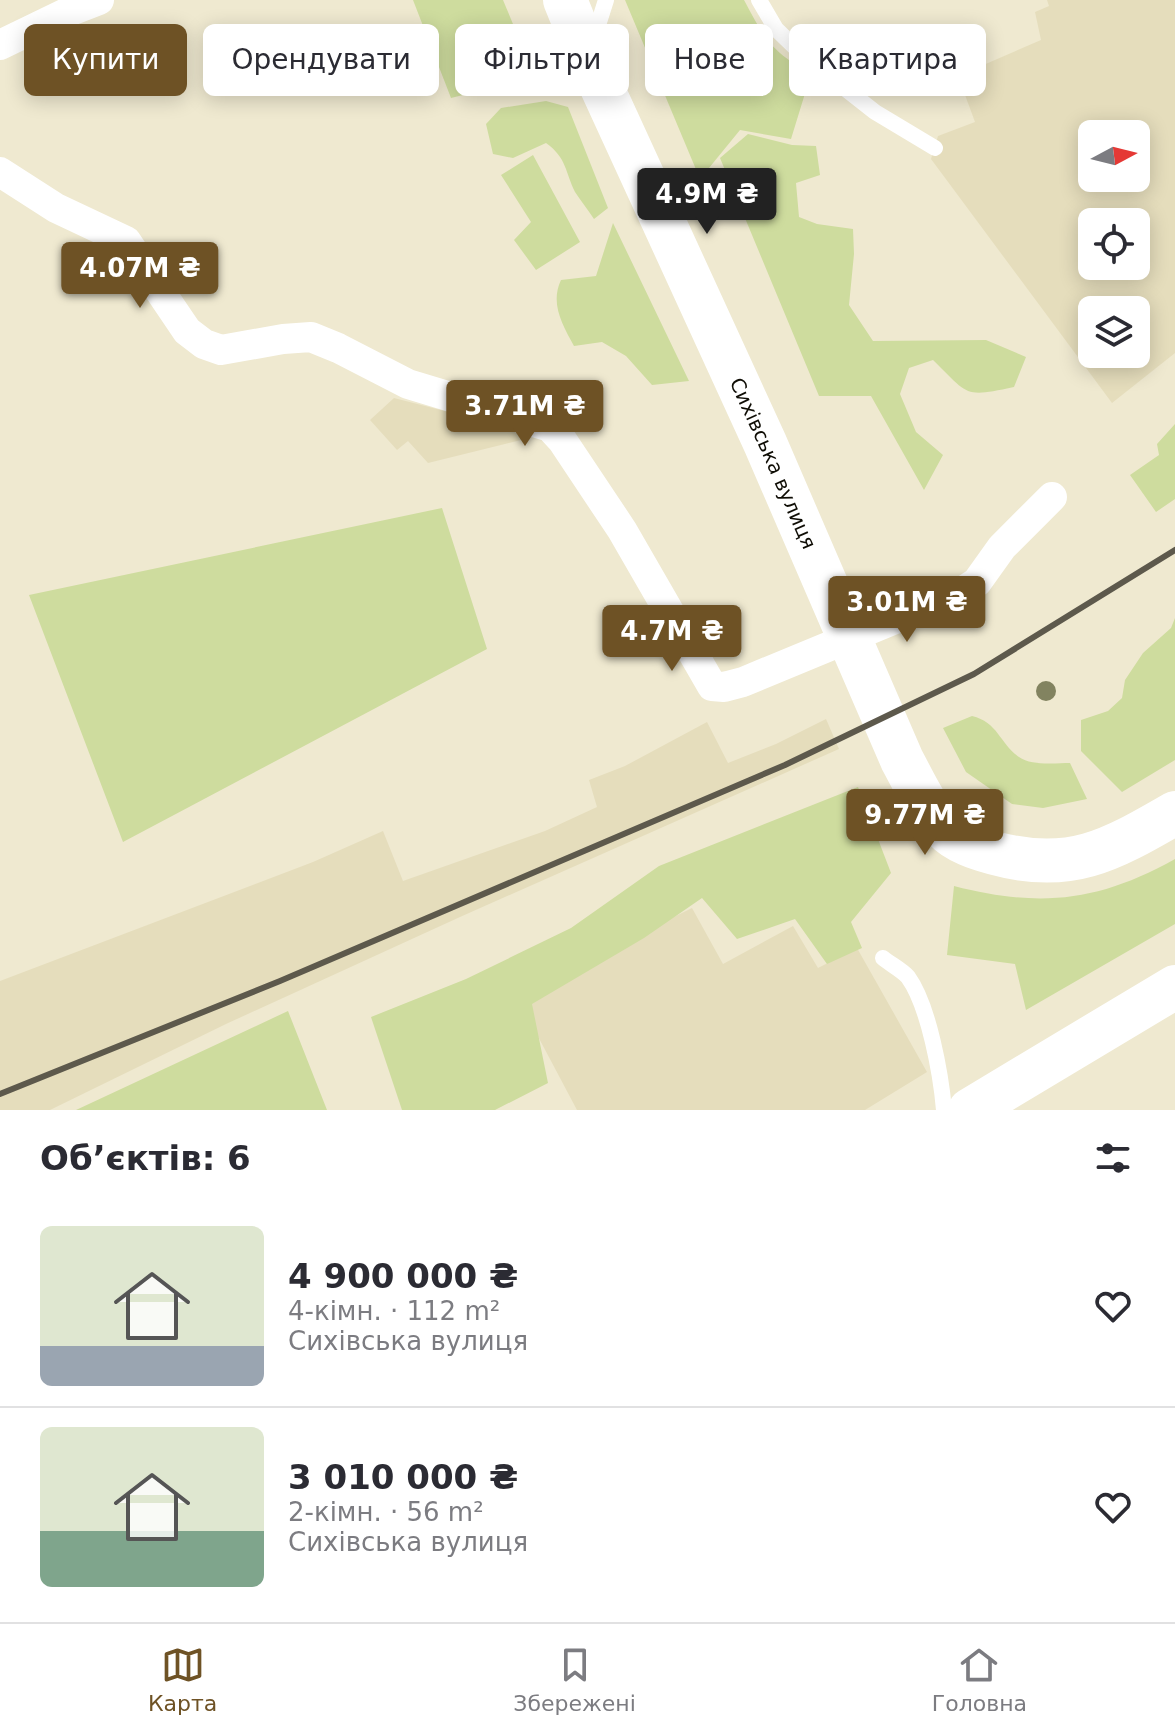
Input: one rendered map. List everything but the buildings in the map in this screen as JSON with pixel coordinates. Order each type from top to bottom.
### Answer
[{"type":"main road","name":"Сихівська вулиця","points":[[565,0],[575,24]]},
{"type":"main road","name":"Сихівська вулиця","points":[[606,96],[765,443],[902,760],[927,806],[947,831],[975,847],[1023,861],[1074,860],[1119,846],[1175,813]]},
{"type":"main road","points":[[970,1110],[1175,987]]},
{"type":"street","points":[[0,45],[65,6],[99,0]]},
{"type":"street","points":[[0,172],[56,208],[126,241],[187,331],[204,344],[221,350],[311,337],[408,384],[550,427],[622,530],[712,686],[724,687],[743,682],[963,591],[977,582],[1002,547],[1052,497]]},
{"type":"lane","points":[[598,24],[606,0]]},
{"type":"lane","points":[[759,0],[776,29],[805,57],[875,112],[935,148]]},
{"type":"lane","points":[[883,958],[907,977],[922,1009],[941,1069],[944,1110]]},
{"type":"shaded area","points":[[1047,0],[1175,0],[1175,353],[1112,403],[1086,368],[1150,368],[1150,296],[1078,296],[1078,357],[931,159],[938,136],[975,122],[965,96],[986,96],[986,64],[1041,40],[1035,12],[1049,6]]},
{"type":"shaded area","points":[[394,398],[499,425],[529,438],[428,463],[408,441],[397,450],[370,420]]},
{"type":"shaded area","points":[[826,719],[839,749],[226,1024],[50,1110],[0,1110],[0,981],[313,862],[383,831],[403,881],[545,831],[597,807],[589,780],[625,766],[707,722],[728,763]]},
{"type":"shaded area","points":[[692,908],[723,964],[793,926],[818,968],[857,948],[927,1072],[865,1110],[577,1110],[516,995]]},
{"type":"green space","points":[[413,0],[503,0],[513,24],[455,24],[455,96],[459,96],[451,98],[439,67],[439,24],[422,24]]},
{"type":"green space","points":[[625,0],[744,0],[757,24],[645,24],[645,48]]},
{"type":"green space","points":[[773,46],[789,60],[789,96],[804,96],[791,139],[740,130],[700,179],[665,96],[773,96]]},
{"type":"green space","points":[[546,101],[568,107],[608,208],[594,219],[575,192],[562,160],[546,143],[513,158],[493,154],[486,124],[501,108]]},
{"type":"green space","points":[[748,134],[792,145],[816,146],[820,175],[796,183],[799,217],[817,224],[853,229],[849,305],[873,341],[986,340],[1026,357],[1014,387],[975,393],[961,387],[933,360],[909,368],[900,394],[916,432],[943,455],[924,490],[871,396],[819,396],[720,158]]},
{"type":"green space","points":[[533,155],[580,242],[536,270],[514,240],[531,222],[501,175]]},
{"type":"green space","points":[[613,223],[689,381],[652,385],[626,356],[602,342],[574,346],[565,330],[557,305],[561,280],[596,276]]},
{"type":"green space","points":[[1175,424],[1175,499],[1156,512],[1130,475],[1159,455],[1157,444]]},
{"type":"green space","points":[[442,508],[487,649],[123,842],[29,595]]},
{"type":"green space","points":[[1175,618],[1175,760],[1122,792],[1081,751],[1081,720],[1108,711],[1122,698],[1125,680],[1143,653],[1171,628]]},
{"type":"green space","points":[[972,716],[988,723],[1024,760],[1070,763],[1087,799],[1043,808],[1012,804],[966,772],[943,728]]},
{"type":"green space","points":[[858,787],[891,873],[851,922],[862,948],[827,964],[795,919],[737,939],[702,898],[644,938],[532,1004],[548,1083],[495,1110],[402,1110],[371,1017],[466,979],[571,928],[659,866]]},
{"type":"green space","points":[[1175,859],[1175,924],[1026,1010],[1015,964],[947,955],[954,886],[1014,897],[1068,897],[1120,884]]},
{"type":"green space","points":[[288,1011],[327,1110],[76,1110]]},
{"type":"railway","points":[[0,1094],[280,981],[785,765],[974,674],[1175,550]]}]
